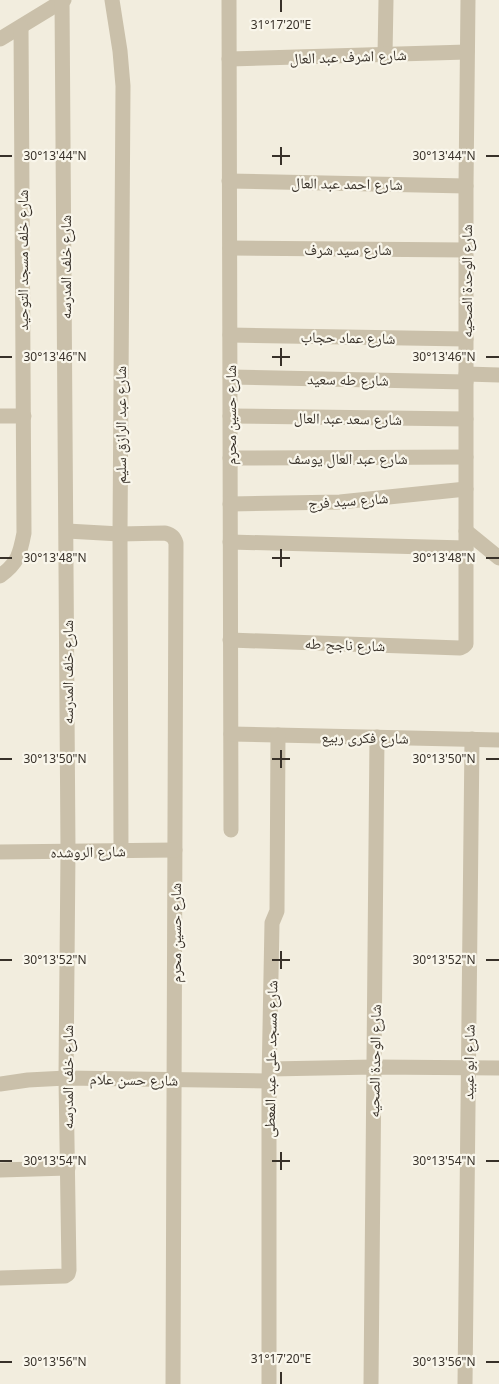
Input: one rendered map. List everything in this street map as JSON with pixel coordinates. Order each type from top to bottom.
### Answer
[{"type":"street","points":[[0,40],[63,0]]},
{"type":"street","name":"شارع خلف المدرسه","points":[[0,1278],[65,1276],[70,1270],[66,1078],[68,851],[63,0]]},
{"type":"street","name":"شارع عبد الرازق سليم","points":[[112,0],[120,51],[122,86],[121,850]]},
{"type":"street","name":"شارع حسين محرم","points":[[229,0],[231,830]]},
{"type":"street","points":[[385,55],[386,0]]},
{"type":"street","name":"شارع الوحدة الصحيه","points":[[460,648],[467,641],[466,186],[468,0]]},
{"type":"street","name":"شارع خلف مسجد التوحيد","points":[[0,576],[10,568],[20,552],[24,533],[21,27]]},
{"type":"street","name":"شارع اشرف عبد العال","points":[[229,59],[467,52]]},
{"type":"street","name":"شارع احمد عبد العال","points":[[229,180],[466,186]]},
{"type":"street","name":"شارع سيد شرف","points":[[230,248],[466,250]]},
{"type":"street","name":"شارع عماد حجاب","points":[[230,335],[466,339]]},
{"type":"street","name":"شارع طه سعيد","points":[[230,377],[466,378],[499,375]]},
{"type":"street","points":[[0,416],[24,416]]},
{"type":"street","name":"شارع سعد عبد العال","points":[[230,416],[466,419]]},
{"type":"street","name":"شارع عبد العال يوسف","points":[[230,458],[466,457]]},
{"type":"street","name":"شارع سيد فرج","points":[[230,504],[340,502],[466,489]]},
{"type":"street","name":"شارع حسين محرم","points":[[67,531],[120,534],[165,533],[171,534],[175,538],[176,543],[173,1384]]},
{"type":"street","points":[[466,531],[499,558]]},
{"type":"street","points":[[230,542],[466,548]]},
{"type":"street","name":"شارع ناجح طه","points":[[230,640],[460,648]]},
{"type":"street","name":"شارع فكرى ربيع","points":[[231,734],[499,740]]},
{"type":"street","name":"شارع مسجد على عبد المعطى","points":[[269,1384],[272,923],[277,911],[278,735]]},
{"type":"street","name":"شارع الوحدة الصحيه","points":[[371,1384],[377,737]]},
{"type":"street","name":"شارع ابو عبيد","points":[[465,1384],[472,740]]},
{"type":"street","name":"شارع الروشده","points":[[0,852],[175,850]]},
{"type":"street","name":"شارع حسن علام","points":[[0,1084],[66,1078],[174,1080],[374,1067],[499,1068]]},
{"type":"street","points":[[0,1170],[68,1168]]}]
